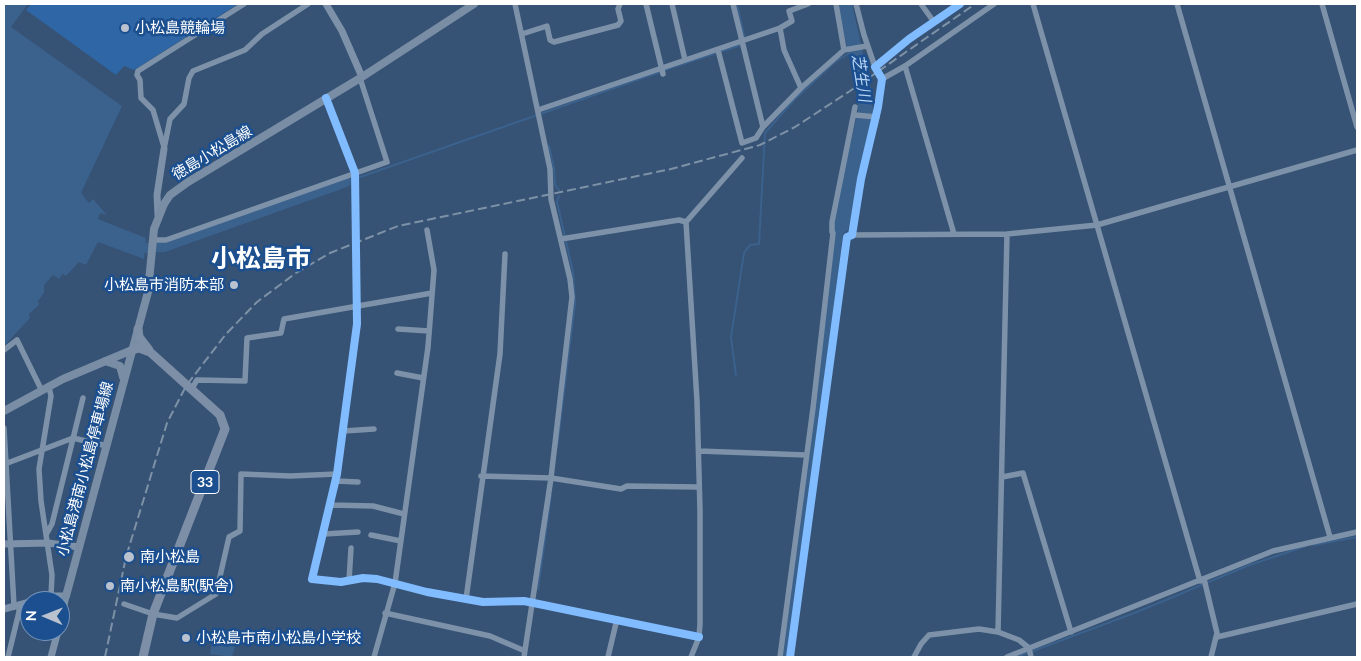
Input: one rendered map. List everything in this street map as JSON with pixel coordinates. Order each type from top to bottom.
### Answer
[{"type":"main road","name":"徳島小松島線","points":[[132,350],[148,292],[153,241],[158,215],[170,196],[188,182],[256,143],[361,78],[474,4]]},
{"type":"main road","name":"33","points":[[138,329],[142,343],[220,415],[225,429],[153,614],[143,657]]},
{"type":"main road","points":[[4,411],[104,361],[139,348],[150,352]]},
{"type":"main road","name":"小松島港南小松島停車場線","points":[[67,591],[132,350]]},
{"type":"main road","points":[[104,361],[117,363],[120,366],[123,382]]},
{"type":"street","points":[[164,149],[153,110],[141,98],[138,71],[244,4]]},
{"type":"street","points":[[158,215],[157,196],[170,119],[184,104],[189,78],[193,71],[245,50],[262,34],[308,4]]},
{"type":"street","points":[[153,241],[166,240],[387,162],[361,78],[328,4]]},
{"type":"street","points":[[385,613],[490,636],[525,654],[552,479],[572,297],[564,239],[551,199],[550,169],[515,4]]},
{"type":"street","points":[[522,34],[547,26],[550,40],[554,42],[618,25],[621,21],[618,9],[620,4]]},
{"type":"street","points":[[646,4],[662,71]]},
{"type":"street","points":[[672,4],[688,61]]},
{"type":"street","points":[[733,4],[744,41],[763,127]]},
{"type":"street","points":[[538,113],[671,68],[780,28],[792,21],[790,11],[808,4]]},
{"type":"street","points":[[836,4],[845,50]]},
{"type":"street","points":[[852,235],[860,179],[876,117],[882,79],[866,46],[856,4]]},
{"type":"street","points":[[922,4],[934,22]]},
{"type":"street","points":[[882,79],[905,66],[994,4]]},
{"type":"street","points":[[1032,4],[1204,582],[1217,637],[1211,657]]},
{"type":"street","points":[[1177,4],[1330,537]]},
{"type":"street","points":[[1322,4],[1357,127]]},
{"type":"street","points":[[780,28],[784,50],[801,88]]},
{"type":"street","points":[[718,51],[742,143],[756,138],[763,127],[801,88],[845,50],[866,46]]},
{"type":"street","points":[[905,66],[954,234]]},
{"type":"street","points":[[326,98],[355,174],[358,305],[344,430],[324,534],[312,579],[341,582],[370,579],[496,604],[524,601],[699,637]]},
{"type":"street","points":[[780,657],[834,233],[832,232],[832,222],[856,115],[855,107]]},
{"type":"street","points":[[856,115],[876,117]]},
{"type":"street","points":[[790,657],[847,237],[852,235],[1007,234],[1097,225],[1357,150]]},
{"type":"street","points":[[691,657],[699,637],[699,451],[686,222],[742,158]]},
{"type":"street","points":[[564,239],[679,220],[686,222]]},
{"type":"street","points":[[374,657],[385,613],[395,584],[429,331],[434,270],[427,230]]},
{"type":"street","points":[[998,632],[1007,234]]},
{"type":"street","points":[[466,599],[481,476],[500,354],[505,254]]},
{"type":"street","points":[[191,390],[197,380],[246,381],[246,341],[249,336],[281,333],[284,319],[432,292]]},
{"type":"street","points":[[398,329],[429,331]]},
{"type":"street","points":[[4,350],[17,340],[51,396],[41,451],[41,501],[52,575],[51,591]]},
{"type":"street","points":[[397,373],[423,378]]},
{"type":"street","points":[[47,533],[52,524],[83,398]]},
{"type":"street","points":[[4,428],[7,544],[16,606],[19,612],[8,657]]},
{"type":"street","points":[[344,430],[374,429]]},
{"type":"street","points":[[5,464],[73,438],[107,446]]},
{"type":"street","points":[[699,451],[806,456]]},
{"type":"street","points":[[1002,477],[1023,473],[1070,632]]},
{"type":"street","points":[[124,604],[153,614],[176,618],[216,594],[229,537],[240,531],[241,474],[336,477],[358,482]]},
{"type":"street","points":[[481,476],[552,479],[621,489],[627,486],[698,488]]},
{"type":"street","points":[[330,505],[373,506],[404,514]]},
{"type":"street","points":[[324,534],[358,532]]},
{"type":"street","points":[[1007,657],[1030,653],[1070,632],[1204,582],[1273,551],[1357,532]]},
{"type":"street","points":[[371,534],[400,540]]},
{"type":"street","points":[[7,544],[48,543],[79,548]]},
{"type":"street","points":[[348,581],[351,548]]},
{"type":"street","points":[[1217,637],[1357,604]]},
{"type":"street","points":[[4,609],[20,605]]},
{"type":"street","points":[[608,657],[617,619]]},
{"type":"street","points":[[914,657],[924,638],[929,635],[979,629],[998,632],[1019,640],[1030,653]]},
{"type":"street","points":[[51,657],[55,641]]},
{"type":"shaded area","name":"小松島競輪場","points":[[31,4],[238,4],[134,70],[124,66],[116,75],[26,10]]},
{"type":"water","points":[[4,4],[28,4],[11,27],[122,106],[81,193],[89,203],[93,199],[107,215],[100,213],[98,219],[146,238],[144,259],[98,242],[86,265],[79,262],[66,276],[63,274],[59,279],[53,275],[44,285],[44,293],[38,301],[39,305],[29,314],[30,318],[4,346]]},
{"type":"water","name":"芝生川","points":[[837,4],[852,4],[872,93],[873,113],[848,230],[843,234],[797,591],[787,657],[781,657],[833,231],[840,189],[858,111],[858,94]]},
{"type":"water","points":[[212,641],[235,647],[232,657],[210,654]]},
{"type":"waterway","points":[[737,4],[745,40]]},
{"type":"waterway","points":[[665,70],[741,45]]},
{"type":"waterway","name":"芝生川","points":[[736,375],[731,337],[744,253],[750,245],[759,244],[765,133],[795,99],[835,62],[851,52]]},
{"type":"waterway","points":[[346,182],[660,72]]},
{"type":"waterway","points":[[549,146],[554,168],[555,185],[559,190]]},
{"type":"waterway","points":[[141,248],[164,247],[346,182]]},
{"type":"waterway","points":[[557,448],[575,303],[573,272],[557,202],[559,196]]},
{"type":"waterway","points":[[538,589],[551,495]]},
{"type":"waterway","points":[[1314,545],[1357,537]]},
{"type":"waterway","points":[[1017,657],[1137,612],[1247,566],[1306,546]]},
{"type":"railway","points":[[105,657],[126,557],[167,423],[186,386],[226,334],[257,302],[296,273],[330,253],[398,226],[671,169],[760,145],[795,127],[850,91],[975,4]]},
{"type":"cycle path","points":[[790,657],[847,237],[852,235],[861,179],[878,107],[882,79],[875,67],[909,39],[960,4]]},
{"type":"cycle path","points":[[326,98],[355,173],[357,324],[337,474],[312,579],[341,582],[363,578],[377,579],[427,592],[483,602],[524,601],[699,637]]},
{"type":"place","name":"小松島競輪場","points":[[125,28]]},
{"type":"place","name":"小松島市消防本部","points":[[234,285]]},
{"type":"place","name":"南小松島","points":[[129,557]]},
{"type":"place","name":"南小松島駅(駅舎)","points":[[110,586]]},
{"type":"place","name":"小松島市南小松島小学校","points":[[186,638]]},
{"type":"district","name":"小松島市","points":[[261,259]]}]
